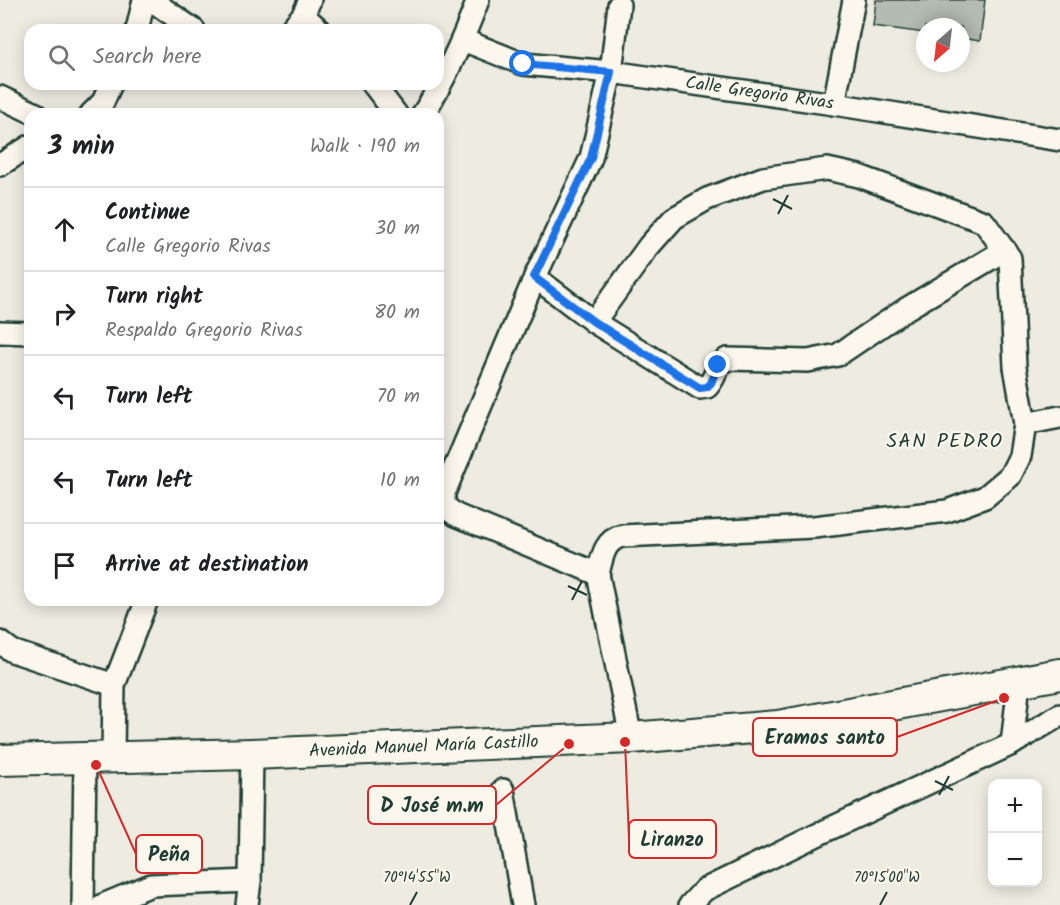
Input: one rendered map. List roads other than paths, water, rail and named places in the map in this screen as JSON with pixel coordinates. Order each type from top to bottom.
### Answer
[{"type":"street","points":[[138,24],[144,0]]},
{"type":"street","points":[[151,0],[185,24]]},
{"type":"street","points":[[444,80],[463,40],[478,0]]},
{"type":"street","points":[[834,104],[854,0]]},
{"type":"street","points":[[598,573],[456,515],[444,506],[444,493],[534,277],[591,158],[611,72],[619,5]]},
{"type":"street","name":"Calle Gregorio Rivas","points":[[463,40],[523,64],[611,72],[1060,140]]},
{"type":"street","points":[[98,108],[108,90]]},
{"type":"street","points":[[378,90],[391,108]]},
{"type":"street","points":[[427,108],[438,90]]},
{"type":"street","points":[[0,97],[24,108]]},
{"type":"street","points":[[0,165],[24,150]]},
{"type":"street","points":[[594,322],[649,246],[674,218],[707,199],[763,178],[827,169],[859,176],[984,222],[1010,258],[1015,367],[1025,424],[1020,456],[1010,476],[986,497],[947,511],[814,527],[622,536],[606,545],[598,573],[631,738]]},
{"type":"street","points":[[534,277],[594,322],[700,388],[707,387],[711,383],[718,365],[727,359],[808,361],[838,355],[906,309],[1005,250]]},
{"type":"street","points":[[0,332],[24,333]]},
{"type":"street","points":[[1025,424],[1060,417]]},
{"type":"street","points":[[84,905],[99,758],[114,685],[145,606]]},
{"type":"street","points":[[0,642],[12,651],[114,685]]},
{"type":"street","name":"Avenida Manuel María Castillo","points":[[0,760],[252,754],[631,738],[778,726],[1060,674]]},
{"type":"street","points":[[1012,744],[1019,683]]},
{"type":"street","points":[[690,905],[704,890],[1012,744],[1060,715]]},
{"type":"street","points":[[247,905],[250,881],[252,754]]},
{"type":"street","points":[[503,790],[523,905]]},
{"type":"street","points":[[103,905],[151,885],[250,881]]},
{"type":"place","name":"Eramos santo","points":[[1004,698]]},
{"type":"place","name":"Liranzo","points":[[625,742]]},
{"type":"place","name":"D José m.m","points":[[569,744]]},
{"type":"place","name":"Peña","points":[[96,765]]},
{"type":"district","name":"SAN PEDRO","points":[[945,442]]}]
